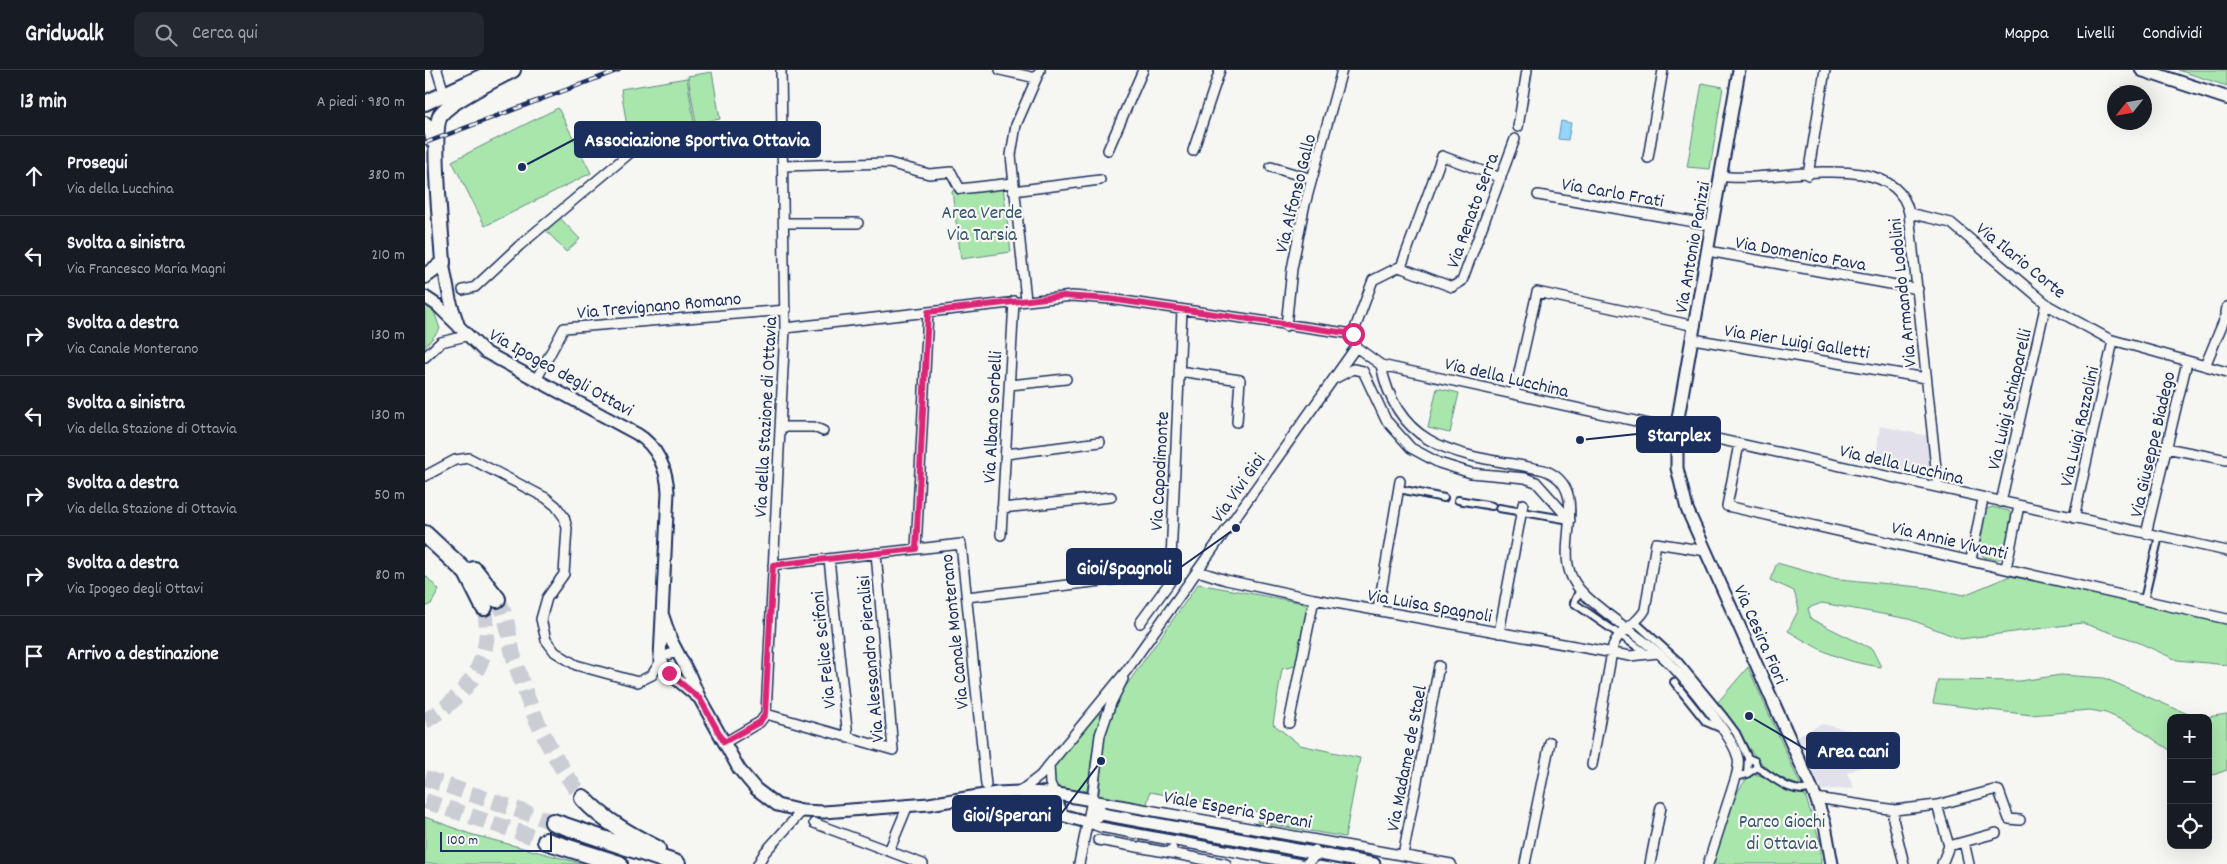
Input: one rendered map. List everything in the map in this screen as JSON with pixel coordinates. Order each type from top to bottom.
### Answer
[{"type":"highway","points":[[431,539],[448,548],[470,566],[490,603]]},
{"type":"highway","points":[[583,798],[621,830],[685,864]]},
{"type":"highway","points":[[553,822],[677,864]]},
{"type":"highway","points":[[547,841],[619,864]]},
{"type":"main road","points":[[425,103],[444,92],[496,70]]},
{"type":"main road","points":[[437,153],[438,120],[442,113],[513,70]]},
{"type":"main road","points":[[2141,70],[2227,98]]},
{"type":"main road","points":[[425,124],[431,130],[437,153]]},
{"type":"main road","name":"Via Ipogeo degli Ottavi","points":[[437,153],[443,263]]},
{"type":"main road","points":[[425,276],[443,263]]},
{"type":"street","points":[[437,70],[444,92]]},
{"type":"street","name":"Via della Stazione di Ottavia","points":[[765,714],[786,310],[781,70]]},
{"type":"street","points":[[1000,70],[1038,74],[1014,132],[1011,164],[1026,300]]},
{"type":"street","points":[[1108,150],[1143,70]]},
{"type":"street","points":[[1193,151],[1221,70]]},
{"type":"street","name":"Via Alfonso Gallo","points":[[1285,326],[1292,269],[1304,208],[1342,70]]},
{"type":"street","points":[[1518,127],[1527,70]]},
{"type":"street","points":[[1648,158],[1663,70]]},
{"type":"street","name":"Via Antonio Panizzi","points":[[1677,430],[1739,70]]},
{"type":"street","points":[[1808,174],[1825,70]]},
{"type":"street","points":[[463,290],[475,287],[519,246],[643,142],[654,140],[782,136]]},
{"type":"street","name":"Via Renato Serra","points":[[1401,268],[1452,287],[1460,284],[1515,139]]},
{"type":"street","points":[[1356,347],[1353,334],[1373,280],[1378,275],[1401,268],[1442,156],[1501,178]]},
{"type":"street","points":[[783,166],[889,163],[929,174],[951,172],[960,189],[1100,180]]},
{"type":"street","points":[[1271,167],[1312,179]]},
{"type":"street","name":"Via Armando Lodolini","points":[[1721,176],[1746,178],[1849,172],[1883,178],[1901,193],[1909,213],[1938,487]]},
{"type":"street","name":"Via Carlo Frati","points":[[1537,195],[1712,225]]},
{"type":"street","name":"Via Ilario Corte","points":[[1909,213],[1951,223],[2046,303],[2113,341],[2227,372]]},
{"type":"street","points":[[785,224],[858,223]]},
{"type":"street","name":"Via Domenico Fava","points":[[1708,252],[1918,289]]},
{"type":"street","name":"Via Ipogeo degli Ottavi","points":[[443,263],[450,300],[464,333],[485,352],[642,437],[660,460],[665,473],[668,492],[663,616],[660,643],[661,661],[671,675],[700,699]]},
{"type":"street","points":[[1514,394],[1537,292],[1695,326]]},
{"type":"street","points":[[785,328],[1026,300],[1077,296],[1353,334]]},
{"type":"street","points":[[425,297],[437,304],[464,333],[441,342],[425,357]]},
{"type":"street","name":"Via Albano Sorbelli","points":[[1001,534],[1014,302]]},
{"type":"street","name":"Via Luigi Schiaparelli","points":[[2001,502],[2046,303]]},
{"type":"street","name":"Via Trevignano Romano","points":[[536,380],[564,328],[786,310]]},
{"type":"street","name":"Via Capodimonte","points":[[1140,623],[1170,582],[1182,310]]},
{"type":"street","points":[[916,549],[928,312]]},
{"type":"street","points":[[2205,366],[2226,313]]},
{"type":"street","name":"Via Pier Luigi Galletti","points":[[1693,340],[1926,378]]},
{"type":"street","name":"Via Luigi Razzolini","points":[[2073,518],[2113,341]]},
{"type":"street","name":"Via della Lucchina","points":[[1356,347],[1381,365],[1938,487],[1983,499],[2227,551]]},
{"type":"street","name":"Via Vivi Gioi","points":[[1019,792],[1033,783],[1049,765],[1054,756],[1127,670],[1356,347]]},
{"type":"street","name":"Via Giuseppe Biadego","points":[[2146,534],[2187,362]]},
{"type":"street","points":[[1381,365],[1392,396],[1415,431],[1433,444],[1455,452],[1549,472],[1566,489],[1570,503],[1568,566],[1580,589],[1631,625],[1661,654],[1721,728],[1737,754],[1739,763],[1736,777],[1708,864]]},
{"type":"street","points":[[1333,380],[1353,369],[1363,371],[1385,420],[1403,440],[1419,453],[1471,473],[1525,478],[1537,482],[1570,520]]},
{"type":"street","points":[[1179,371],[1240,380],[1237,422]]},
{"type":"street","points":[[1009,385],[1066,379]]},
{"type":"street","points":[[781,427],[814,427],[823,431]]},
{"type":"street","name":"Via Cesira Fiori","points":[[1677,430],[1677,468],[1681,490],[1706,551],[1814,793],[1825,825],[1832,864]]},
{"type":"street","points":[[1403,440],[1415,431]]},
{"type":"street","points":[[1005,454],[1100,442]]},
{"type":"street","name":"Via Annie Vivanti","points":[[1739,444],[1727,506],[2227,619]]},
{"type":"street","points":[[2167,448],[2227,460]]},
{"type":"street","points":[[425,476],[455,460],[469,458],[546,498],[562,514],[567,528],[565,572],[547,598],[541,619],[546,640],[558,655],[576,665],[635,682],[650,677],[668,654],[677,652]]},
{"type":"street","points":[[1378,610],[1400,485],[1444,498]]},
{"type":"street","points":[[1002,508],[1111,497]]},
{"type":"street","points":[[1971,560],[1983,499]]},
{"type":"street","points":[[1458,500],[1495,507],[1522,508],[1570,520]]},
{"type":"street","points":[[2006,568],[2019,506]]},
{"type":"street","points":[[1499,633],[1522,508]]},
{"type":"street","points":[[2144,600],[2159,536]]},
{"type":"street","points":[[1592,765],[1611,653],[1619,634],[1631,625],[1646,608],[1656,543],[1706,551]]},
{"type":"street","name":"Via Canale Monterano","points":[[773,565],[961,544],[986,785]]},
{"type":"street","name":"Via Alessandro Pieralisi","points":[[765,714],[893,750],[876,553]]},
{"type":"street","name":"Via Felice Scifoni","points":[[829,559],[848,738]]},
{"type":"street","name":"Via Luisa Spagnoli","points":[[1198,571],[1225,580],[1314,599],[1499,633],[1633,656],[1661,654]]},
{"type":"street","points":[[967,597],[1169,573]]},
{"type":"street","points":[[1580,589],[1574,603],[1619,634],[1661,654],[1697,680],[1736,733],[1748,758],[1747,774]]},
{"type":"street","points":[[1289,723],[1314,599]]},
{"type":"street","name":"Via Ipogeo degli Ottavi","points":[[663,616],[669,636],[700,699],[739,769],[764,796],[782,807],[802,811],[835,812],[884,806]]},
{"type":"street","points":[[671,675],[681,670],[684,664]]},
{"type":"street","name":"Via Madame de Stael","points":[[1403,856],[1439,666]]},
{"type":"street","name":"Via Vivi Gioi","points":[[1079,864],[1092,800],[1103,723],[1127,670]]},
{"type":"street","points":[[1674,682],[1706,722],[1721,728]]},
{"type":"street","points":[[724,742],[760,722],[765,714]]},
{"type":"street","points":[[1525,864],[1550,742]]},
{"type":"street","points":[[1748,758],[1755,761],[1757,767],[1781,784],[1792,788],[1895,810],[1937,805],[1994,790],[1999,792],[2003,798],[2009,819],[2020,820]]},
{"type":"street","points":[[1049,765],[1048,777],[1063,814]]},
{"type":"street","points":[[1736,777],[1747,774],[1757,767]]},
{"type":"street","points":[[1019,792],[1063,814],[1100,827],[1227,850],[1267,861],[1301,864]]},
{"type":"street","name":"Viale Esperia Sperani","points":[[884,806],[1019,792],[1053,793],[1233,824],[1430,862],[1451,864]]},
{"type":"street","points":[[1087,822],[1102,814],[1092,800]]},
{"type":"street","points":[[889,851],[908,805]]},
{"type":"street","points":[[1937,805],[1949,846],[1942,864]]},
{"type":"street","points":[[1140,807],[1150,823]]},
{"type":"street","points":[[1650,864],[1661,807]]},
{"type":"street","points":[[1895,810],[1893,819],[1904,864]]},
{"type":"street","points":[[758,864],[765,852],[802,811]]},
{"type":"street","name":"Viale Esperia Sperani","points":[[1102,814],[1374,864]]},
{"type":"street","points":[[814,823],[923,864]]},
{"type":"street","points":[[1227,850],[1217,835],[1233,824]]},
{"type":"street","points":[[1949,846],[1996,833]]},
{"type":"street","points":[[1306,864],[1317,854],[1309,839]]},
{"type":"street","points":[[1098,840],[1226,864]]},
{"type":"street","points":[[1166,853],[1169,840]]},
{"type":"street","points":[[1964,842],[1969,864]]},
{"type":"street","points":[[1181,855],[1184,843]]},
{"type":"street","name":"Via Cesira Fiori","points":[[1828,864],[1829,850]]},
{"type":"shaded area","points":[[1880,426],[1929,436],[1932,478],[1875,465]]},
{"type":"shaded area","points":[[1822,724],[1853,731],[1869,764],[1847,773],[1854,788],[1822,790],[1797,736]]},
{"type":"green space","points":[[2178,70],[2227,70],[2227,86]]},
{"type":"green space","points":[[712,72],[720,119],[696,123],[688,76]]},
{"type":"green space","points":[[687,78],[694,122],[628,133],[621,89]]},
{"type":"green space","points":[[1702,83],[1723,87],[1710,169],[1687,167]]},
{"type":"green space","points":[[558,108],[591,173],[485,226],[452,161]]},
{"type":"green space","name":"Area Verde Via Tarsia","points":[[1003,186],[1011,252],[961,259],[952,191]]},
{"type":"green space","points":[[560,218],[580,239],[566,252],[546,230]]},
{"type":"green space","points":[[425,300],[432,305],[440,329],[425,347]]},
{"type":"green space","points":[[1437,388],[1459,393],[1450,433],[1428,428]]},
{"type":"green space","points":[[1992,507],[2009,511],[2013,522],[2011,538],[2005,552],[1997,560],[1984,557],[1977,549],[1985,510]]},
{"type":"green space","points":[[1777,563],[1830,578],[1929,588],[1964,595],[2010,576],[2227,622],[2227,665],[2177,660],[2133,640],[2082,623],[1961,639],[1909,619],[1822,603],[1808,608],[1811,619],[1872,649],[1881,667],[1854,662],[1832,655],[1788,631],[1799,609],[1794,591],[1770,580]]},
{"type":"green space","points":[[425,575],[439,590],[431,604],[425,607]]},
{"type":"green space","points":[[1198,584],[1309,604],[1296,666],[1282,669],[1273,724],[1300,745],[1360,758],[1345,837],[1257,822],[1259,812],[1150,792],[1147,804],[1099,795],[1104,735],[1121,693]]},
{"type":"green space","points":[[1748,667],[1801,786],[1786,780],[1762,763],[1743,741],[1718,702]]},
{"type":"green space","points":[[2061,675],[2104,678],[2188,714],[2167,714],[2167,748],[2131,724],[2106,713],[2090,710],[2031,715],[1933,703],[1938,680],[2020,681]]},
{"type":"green space","points":[[1095,712],[1102,714],[1095,734],[1087,791],[1056,788],[1053,768],[1055,760]]},
{"type":"green space","points":[[2227,714],[2227,770],[2212,775],[2212,759],[2212,716]]},
{"type":"green space","name":"Parco Giochi di Ottavia","points":[[1753,774],[1760,775],[1790,790],[1805,795],[1821,845],[1821,864],[1713,864],[1733,802],[1746,780]]},
{"type":"green space","points":[[425,817],[470,834],[584,864],[425,864]]},
{"type":"water","points":[[1561,121],[1571,123],[1568,140],[1558,139]]},
{"type":"tunnel","points":[[497,599],[504,613],[515,661],[534,715],[561,767],[583,798]]},
{"type":"tunnel","points":[[425,721],[454,700],[475,673],[482,658],[486,642],[487,625],[484,607]]},
{"type":"tunnel","points":[[425,778],[553,822]]},
{"type":"tunnel","points":[[425,801],[546,841]]},
{"type":"railway","points":[[425,143],[619,70]]},
{"type":"place","name":"Associazione Sportiva Ottavia","points":[[522,167]]},
{"type":"place","name":"Starplex","points":[[1580,440]]},
{"type":"place","name":"Gioi/Spagnoli","points":[[1236,528]]},
{"type":"place","name":"Area cani","points":[[1749,716]]},
{"type":"place","name":"Gioi/Sperani","points":[[1101,761]]},
{"type":"route","points":[[669,673],[700,699],[724,742],[760,722],[765,714],[773,565],[916,549],[928,312],[1077,296],[1110,299],[1285,326],[1353,334]]}]
